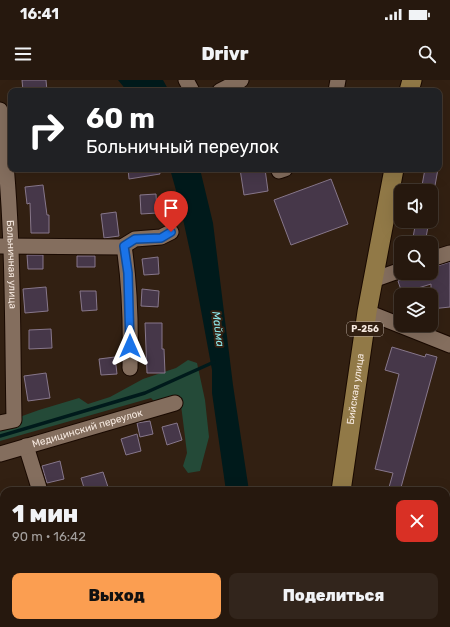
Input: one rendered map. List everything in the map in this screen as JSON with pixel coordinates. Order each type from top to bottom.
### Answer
[{"type":"main road","name":"Бийская улица","points":[[342,487],[367,312],[393,172]]},
{"type":"street","points":[[226,88],[241,80]]},
{"type":"street","name":"Больничная улица","points":[[0,110],[5,147],[7,421]]},
{"type":"street","points":[[6,246],[124,246],[135,239],[161,238],[171,232]]},
{"type":"street","points":[[124,246],[128,273],[131,334],[130,368]]},
{"type":"street","points":[[438,257],[450,253]]},
{"type":"street","points":[[373,280],[394,272]]},
{"type":"street","points":[[367,312],[450,345]]},
{"type":"street","name":"Медицинский переулок","points":[[0,454],[175,403]]},
{"type":"street","points":[[26,446],[39,487]]},
{"type":"green space","points":[[188,360],[197,363],[205,400],[209,437],[200,471],[188,473],[183,466],[187,453],[181,405],[157,404],[151,398],[0,441],[0,424],[79,398],[88,404],[110,397],[143,379],[176,368]]},
{"type":"water","points":[[118,80],[163,80],[167,88],[125,88]]},
{"type":"water","name":"Майма","points":[[171,172],[201,172],[213,223],[233,385],[248,487],[225,487],[212,393],[212,370],[191,256]]},
{"type":"building","points":[[22,80],[46,80],[47,88],[23,88]]},
{"type":"building","points":[[128,172],[160,172],[160,174],[129,179]]},
{"type":"building","points":[[240,172],[265,172],[268,191],[244,195]]},
{"type":"building","points":[[424,172],[437,172],[435,184],[422,184]]},
{"type":"building","points":[[331,179],[348,224],[291,245],[274,200]]},
{"type":"building","points":[[43,185],[47,215],[49,215],[49,233],[31,233],[30,203],[27,204],[25,187]]},
{"type":"building","points":[[156,194],[157,213],[141,214],[140,195]]},
{"type":"building","points":[[116,212],[119,236],[104,238],[101,214]]},
{"type":"building","points":[[415,228],[428,228],[426,236],[413,236]]},
{"type":"building","points":[[27,255],[43,255],[43,269],[28,269]]},
{"type":"building","points":[[77,256],[95,256],[95,267],[77,267]]},
{"type":"building","points":[[158,257],[159,274],[144,275],[142,259]]},
{"type":"building","points":[[450,262],[450,307],[438,308],[438,288],[431,288],[431,284],[418,288],[400,288],[398,281],[400,280],[438,280],[438,266]]},
{"type":"building","points":[[46,287],[48,311],[25,313],[23,289]]},
{"type":"building","points":[[142,289],[159,291],[158,307],[141,306]]},
{"type":"building","points":[[80,291],[96,291],[97,310],[82,311]]},
{"type":"building","points":[[145,323],[162,323],[162,349],[164,349],[165,373],[147,373]]},
{"type":"building","points":[[51,329],[52,348],[29,349],[29,330]]},
{"type":"building","points":[[392,347],[425,357],[426,354],[437,357],[401,487],[389,487],[393,473],[375,469],[399,374],[385,370]]},
{"type":"building","points":[[115,357],[117,374],[101,375],[99,359]]},
{"type":"building","points":[[46,373],[50,398],[28,401],[24,376]]},
{"type":"building","points":[[150,421],[153,434],[140,437],[137,423]]},
{"type":"building","points":[[177,423],[182,440],[167,445],[162,427]]},
{"type":"building","points":[[137,434],[141,451],[126,455],[121,439]]},
{"type":"building","points":[[60,461],[64,479],[47,483],[42,466]]},
{"type":"building","points":[[103,472],[108,487],[84,487],[81,478]]},
{"type":"waterway","points":[[0,436],[145,393],[214,362]]},
{"type":"route","points":[[130,346],[131,334],[128,273],[124,246],[135,239],[161,238],[171,232]]}]
